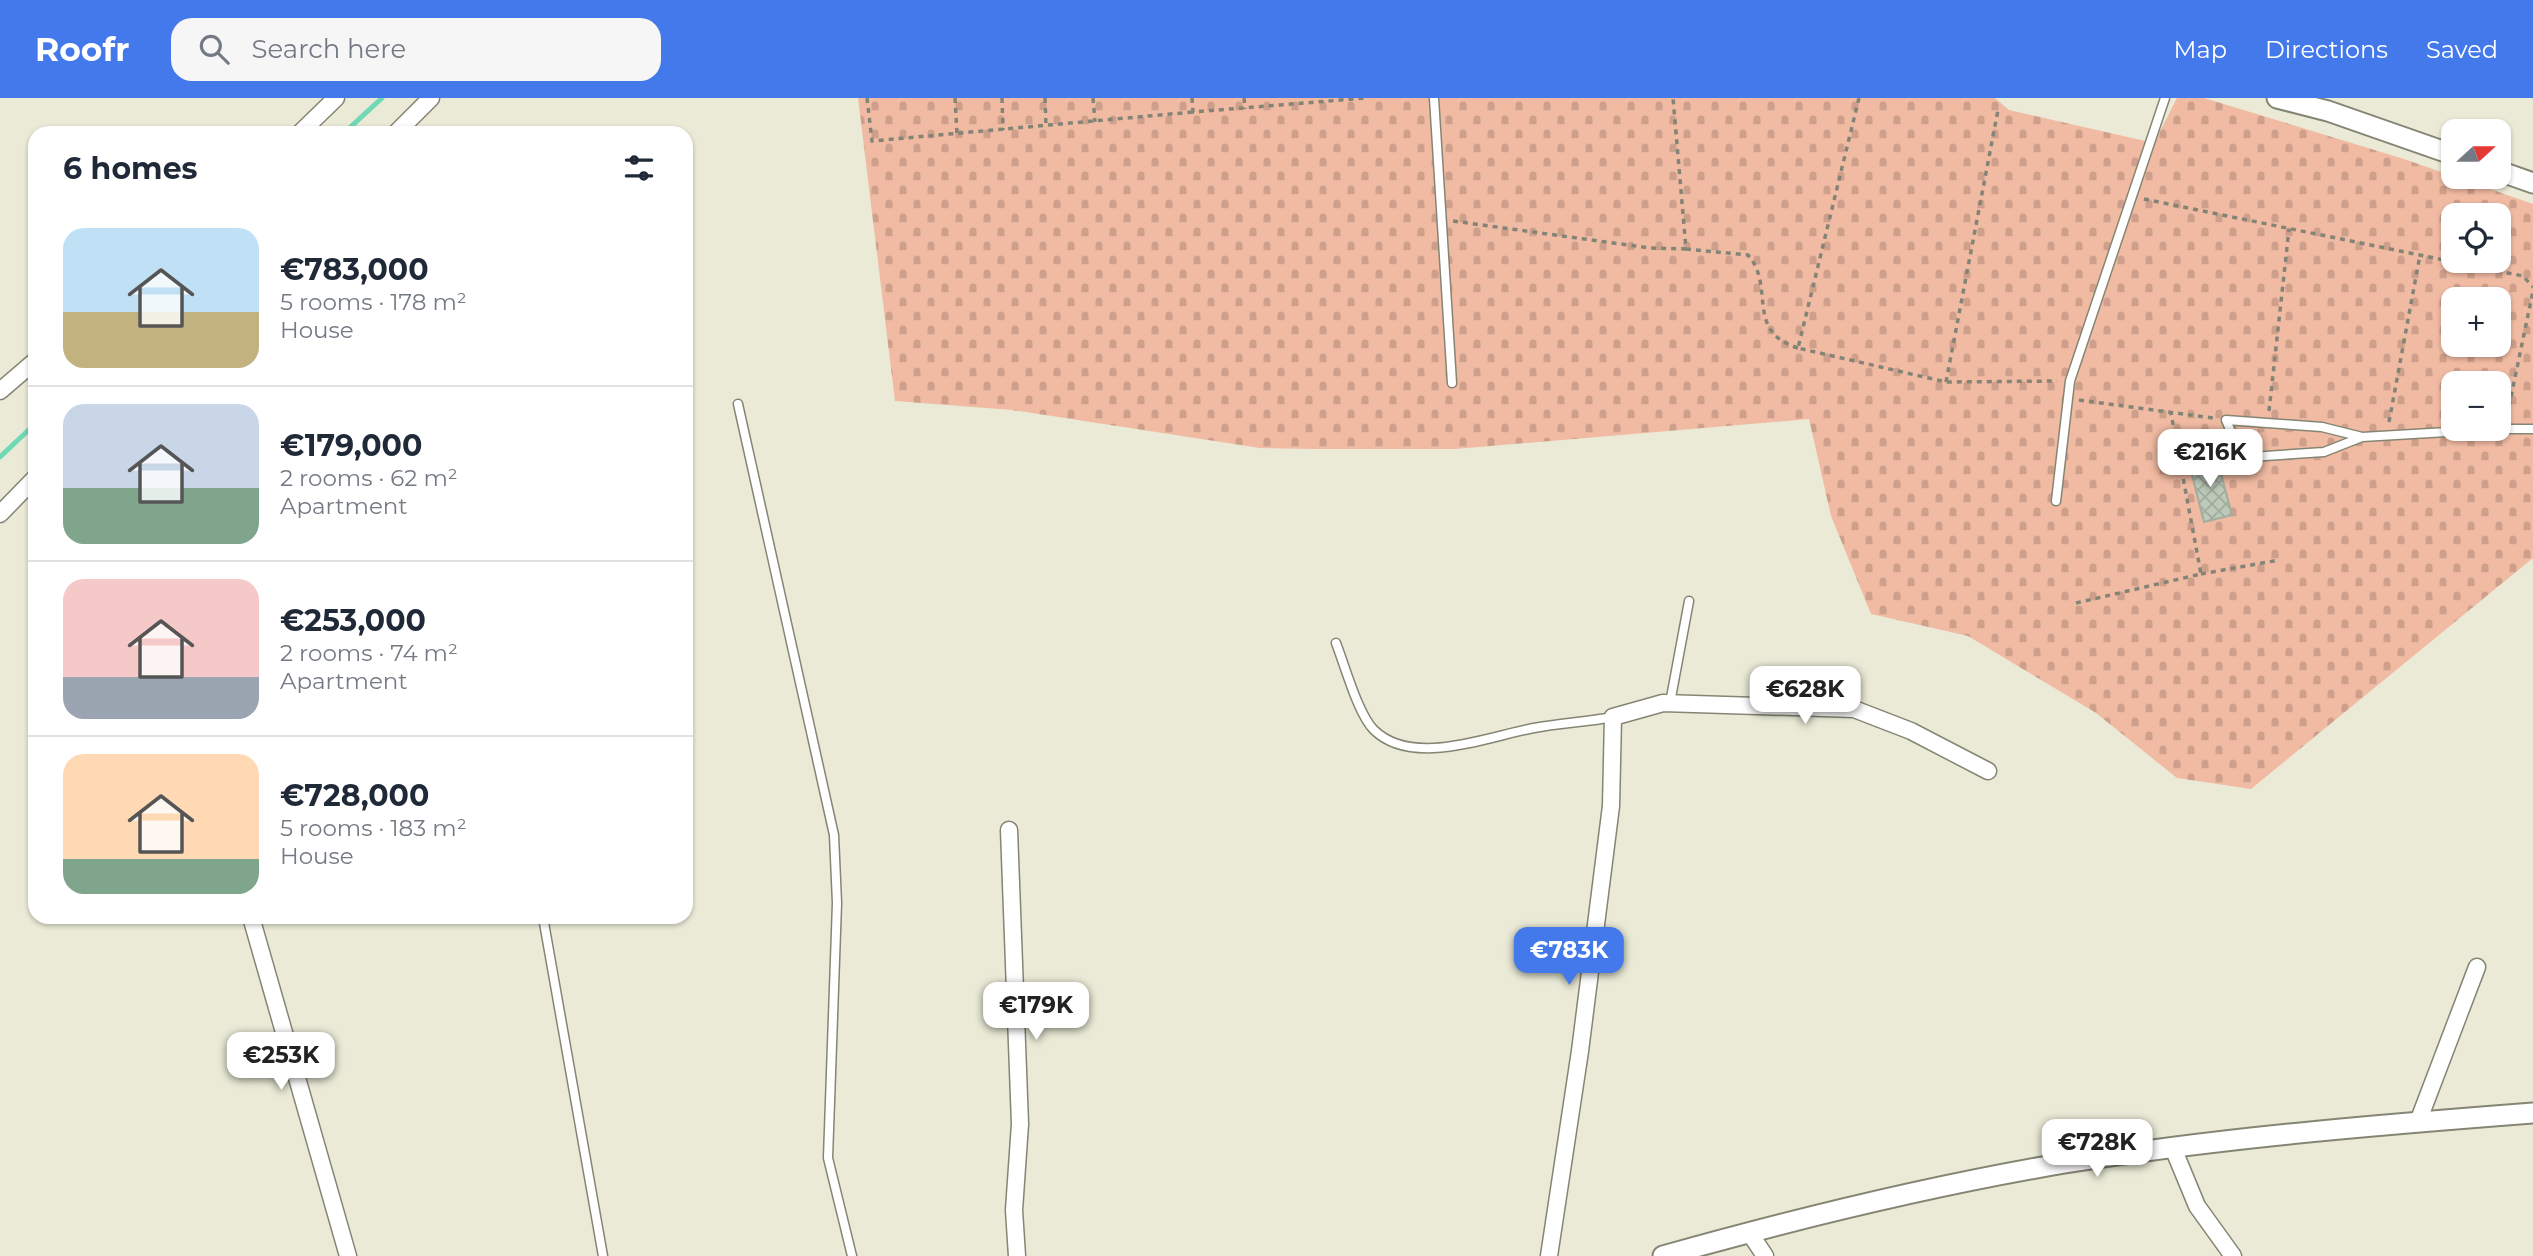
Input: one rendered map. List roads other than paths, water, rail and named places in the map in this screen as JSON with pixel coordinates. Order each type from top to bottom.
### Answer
[{"type":"street","points":[[307,126],[336,98]]},
{"type":"street","points":[[403,126],[431,98]]},
{"type":"street","points":[[2277,98],[2328,111],[2441,150]]},
{"type":"street","points":[[2511,175],[2533,183]]},
{"type":"street","points":[[0,391],[28,367]]},
{"type":"street","points":[[0,514],[28,485]]},
{"type":"street","points":[[1549,1256],[1580,1051],[1611,806],[1613,718],[1654,705],[1670,703],[1854,709],[1911,731],[1988,771]]},
{"type":"street","points":[[1009,830],[1020,1124],[1014,1210],[1017,1256]]},
{"type":"street","points":[[253,924],[348,1256]]},
{"type":"street","points":[[2418,1122],[2477,967]]},
{"type":"street","points":[[1663,1256],[1909,1193],[2064,1163],[2173,1147],[2418,1122],[2533,1114]]},
{"type":"street","points":[[2173,1147],[2197,1206],[2233,1256]]},
{"type":"street","points":[[1749,1232],[1765,1256]]},
{"type":"lane","points":[[1434,98],[1452,383]]},
{"type":"lane","points":[[2056,501],[2070,381],[2165,98]]},
{"type":"lane","points":[[738,404],[834,835],[837,903],[828,1158],[852,1256]]},
{"type":"lane","points":[[2362,437],[2322,427],[2226,420],[2239,451],[2250,457],[2324,452],[2362,437],[2441,432]]},
{"type":"lane","points":[[2511,429],[2533,429]]},
{"type":"lane","points":[[1670,703],[1689,601]]},
{"type":"lane","points":[[1336,643],[1368,723],[1380,735],[1401,744],[1442,748],[1549,725],[1613,718]]},
{"type":"lane","points":[[544,924],[603,1256]]},
{"type":"waterway","points":[[352,126],[382,98]]},
{"type":"waterway","points":[[0,457],[28,431]]}]
